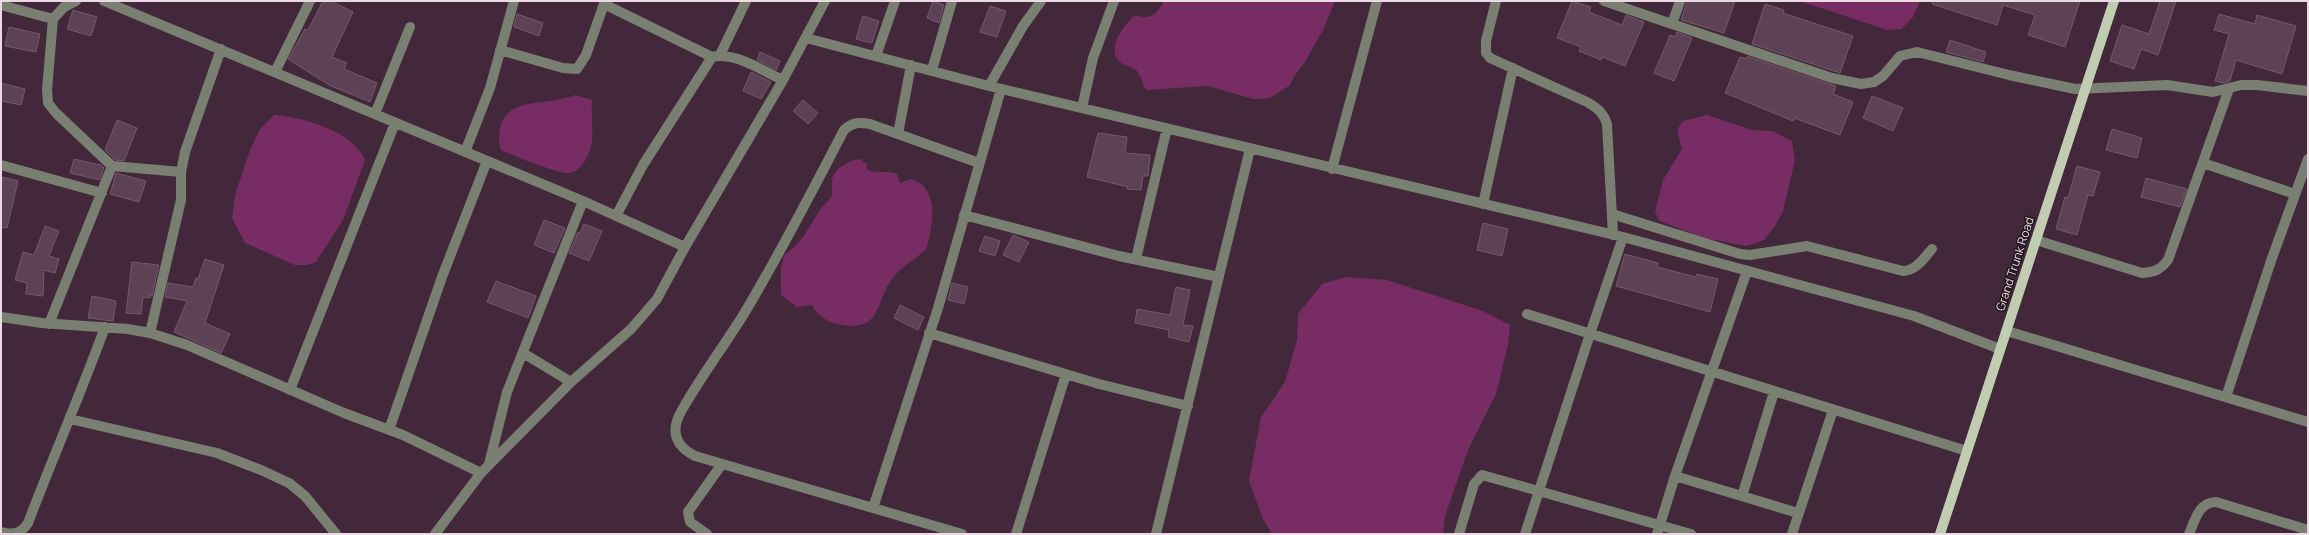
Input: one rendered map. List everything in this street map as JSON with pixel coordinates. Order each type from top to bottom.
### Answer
[{"type":"main road","name":"Grand Trunk Road","points":[[1940,534],[2114,1]]},
{"type":"street","points":[[76,1],[64,7],[53,19],[47,90],[48,103],[56,113],[112,166],[181,172]]},
{"type":"street","points":[[104,1],[583,201],[685,247]]},
{"type":"street","points":[[276,72],[310,1]]},
{"type":"street","points":[[464,152],[490,88],[514,1]]},
{"type":"street","points":[[616,216],[643,165],[704,65],[716,56],[746,1]]},
{"type":"street","points":[[435,534],[489,464],[571,382],[631,329],[657,299],[685,247],[783,80],[825,1]]},
{"type":"street","points":[[876,56],[895,1]]},
{"type":"street","points":[[932,70],[952,1]]},
{"type":"street","points":[[989,86],[1023,26],[1041,1]]},
{"type":"street","points":[[1082,108],[1093,58],[1114,1]]},
{"type":"street","points":[[1332,169],[1377,1]]},
{"type":"street","points":[[1496,1],[1486,41],[1486,53],[1490,58],[1586,102],[1599,109],[1604,116],[1608,124],[1613,224],[1623,237],[1914,316],[2000,349]]},
{"type":"street","points":[[1604,1],[1832,78],[1861,84],[1874,82],[1883,76],[1900,56],[1917,52],[2009,75],[2086,89],[2167,85],[2213,92],[2241,85],[2257,85],[2308,91]]},
{"type":"street","points":[[1672,24],[1680,1]]},
{"type":"street","points":[[500,50],[562,68],[577,69],[586,55],[605,2],[716,56],[733,57],[783,80]]},
{"type":"street","points":[[1,5],[53,19]]},
{"type":"street","points":[[375,114],[410,27]]},
{"type":"street","points":[[806,38],[1001,89],[1483,204],[1613,224],[1750,255],[1807,246],[1903,272],[1911,271],[1917,267],[1932,250]]},
{"type":"street","points":[[150,333],[181,200],[181,172],[185,152],[221,49]]},
{"type":"street","points":[[898,134],[911,65]]},
{"type":"street","points":[[1483,204],[1513,68]]},
{"type":"street","points":[[873,508],[930,333],[1001,89]]},
{"type":"street","points":[[2036,240],[2142,273],[2153,272],[2161,269],[2168,260],[2229,89]]},
{"type":"street","points":[[962,534],[695,456],[685,451],[676,435],[678,418],[742,318],[785,243],[844,130],[851,124],[860,122],[979,163]]},
{"type":"street","points":[[290,390],[395,123]]},
{"type":"street","points":[[1136,259],[1167,128]]},
{"type":"street","points":[[1156,534],[1250,149]]},
{"type":"street","points":[[2226,397],[2308,159]]},
{"type":"street","points":[[389,430],[442,277],[487,161]]},
{"type":"street","points":[[2203,163],[2295,194]]},
{"type":"street","points":[[1,165],[102,192]]},
{"type":"street","points":[[49,324],[112,166]]},
{"type":"street","points":[[489,464],[507,392],[583,201]]},
{"type":"street","points":[[964,215],[1136,259],[1219,277]]},
{"type":"street","points":[[1525,534],[1623,237]]},
{"type":"street","points":[[1659,529],[1674,476],[1747,271]]},
{"type":"street","points":[[1526,314],[1710,373],[1967,451]]},
{"type":"street","points":[[1,317],[49,324],[105,327],[150,333],[187,345],[290,390],[389,430],[481,473]]},
{"type":"street","points":[[1,532],[18,533],[24,530],[28,523],[105,327]]},
{"type":"street","points":[[2006,330],[2308,422]]},
{"type":"street","points":[[930,333],[1066,374],[1188,406]]},
{"type":"street","points":[[523,353],[571,382]]},
{"type":"street","points":[[1016,534],[1066,374]]},
{"type":"street","points":[[1742,496],[1774,392]]},
{"type":"street","points":[[1792,534],[1833,410]]},
{"type":"street","points":[[70,419],[217,453],[261,470],[289,483],[305,496],[336,534]]},
{"type":"street","points":[[707,534],[690,522],[688,512],[722,464]]},
{"type":"street","points":[[1459,534],[1474,484],[1482,475],[1539,491],[1659,529],[1691,534]]},
{"type":"street","points":[[1674,476],[1798,513]]},
{"type":"street","points":[[2189,534],[2200,510],[2204,504],[2210,502],[2216,502],[2308,530]]},
{"type":"shaded area","points":[[1164,1],[1335,1],[1323,30],[1305,62],[1289,86],[1270,98],[1253,99],[1208,86],[1146,90],[1136,70],[1119,61],[1115,49],[1116,43],[1118,36],[1126,24],[1135,15],[1146,17],[1153,15]]},
{"type":"shaded area","points":[[1800,1],[1920,1],[1913,17],[1901,29],[1887,30]]},
{"type":"shaded area","points":[[576,95],[592,100],[592,135],[590,150],[585,161],[578,170],[568,173],[555,171],[501,150],[499,142],[500,129],[502,122],[510,111],[529,104]]},
{"type":"shaded area","points":[[274,115],[312,122],[326,127],[350,141],[359,150],[365,160],[343,220],[316,262],[308,265],[295,265],[245,243],[232,218],[235,195],[250,150],[260,129]]},
{"type":"shaded area","points":[[1707,115],[1752,130],[1772,131],[1792,141],[1795,160],[1783,211],[1775,226],[1764,240],[1747,246],[1704,238],[1660,221],[1655,212],[1663,180],[1682,149],[1677,130],[1683,121]]},
{"type":"shaded area","points":[[860,159],[867,164],[867,170],[897,174],[900,183],[911,179],[922,184],[931,201],[932,217],[927,248],[896,274],[889,284],[876,312],[871,319],[864,324],[853,326],[837,324],[829,321],[822,317],[812,305],[797,307],[781,295],[781,269],[784,255],[797,244],[821,208],[831,197],[833,176],[843,165]]},
{"type":"shaded area","points":[[1346,277],[1387,280],[1483,311],[1510,325],[1508,345],[1496,394],[1468,450],[1445,516],[1443,534],[1272,534],[1263,519],[1249,481],[1261,417],[1285,382],[1297,340],[1298,314],[1322,284]]},
{"type":"building","points":[[323,1],[331,1],[353,12],[332,57],[347,63],[344,69],[377,83],[370,102],[329,85],[288,59],[305,29],[308,30]]},
{"type":"building","points":[[933,1],[944,5],[939,23],[927,18]]},
{"type":"building","points":[[1572,1],[1591,7],[1589,12],[1622,25],[1626,15],[1644,22],[1625,66],[1602,57],[1601,60],[1579,51],[1581,47],[1557,38]]},
{"type":"building","points":[[1687,1],[1735,1],[1724,33],[1681,20]]},
{"type":"building","points":[[1933,1],[2080,1],[2065,47],[2028,35],[2035,15],[2003,5],[1997,25],[1932,4]]},
{"type":"building","points":[[2160,1],[2176,1],[2158,55],[2141,49],[2134,69],[2110,61],[2122,25],[2149,34]]},
{"type":"building","points":[[1765,4],[1784,10],[1783,13],[1853,36],[1840,73],[1752,44]]},
{"type":"building","points":[[990,6],[1006,11],[997,37],[980,32]]},
{"type":"building","points":[[73,10],[97,17],[91,36],[67,29]]},
{"type":"building","points":[[517,14],[543,23],[539,36],[514,27]]},
{"type":"building","points":[[2219,14],[2255,24],[2257,15],[2296,26],[2282,74],[2236,60],[2230,81],[2223,83],[2215,81],[2229,34],[2214,30]]},
{"type":"building","points":[[863,16],[879,21],[872,43],[856,39]]},
{"type":"building","points":[[9,27],[40,34],[36,52],[5,46]]},
{"type":"building","points":[[1677,32],[1692,38],[1674,81],[1654,73],[1670,35],[1675,37]]},
{"type":"building","points":[[1950,40],[1986,52],[1983,62],[1946,52]]},
{"type":"building","points":[[760,52],[780,61],[776,70],[757,60]]},
{"type":"building","points":[[1747,56],[1836,86],[1833,94],[1853,102],[1840,135],[1794,118],[1793,121],[1725,93],[1740,57],[1747,59]]},
{"type":"building","points":[[751,72],[771,82],[761,99],[743,91]]},
{"type":"building","points":[[1,83],[25,89],[21,105],[1,101]]},
{"type":"building","points":[[1872,96],[1903,108],[1893,131],[1863,118]]},
{"type":"building","points":[[803,100],[818,113],[808,124],[793,111]]},
{"type":"building","points":[[117,120],[137,128],[124,161],[115,160],[105,150]]},
{"type":"building","points":[[2112,129],[2142,138],[2137,158],[2106,150]]},
{"type":"building","points":[[1098,133],[1127,137],[1125,153],[1150,155],[1148,176],[1143,176],[1141,190],[1127,189],[1128,187],[1087,177]]},
{"type":"building","points":[[74,159],[100,164],[104,168],[100,180],[70,173]]},
{"type":"building","points":[[2077,166],[2100,172],[2093,196],[2088,195],[2077,235],[2056,229],[2065,197],[2068,198]]},
{"type":"building","points":[[116,173],[146,181],[139,202],[110,194]]},
{"type":"building","points":[[3,177],[18,181],[7,228],[1,227],[1,188]]},
{"type":"building","points":[[2146,178],[2187,189],[2180,207],[2141,197]]},
{"type":"building","points":[[544,220],[565,228],[554,253],[534,245]]},
{"type":"building","points":[[1483,223],[1508,229],[1502,256],[1477,250]]},
{"type":"building","points":[[584,224],[602,231],[589,261],[569,253],[578,232],[580,233]]},
{"type":"building","points":[[45,226],[59,231],[49,256],[59,259],[55,273],[44,270],[43,296],[26,294],[27,283],[15,280],[23,252],[34,255]]},
{"type":"building","points":[[1013,235],[1029,242],[1019,262],[1003,255]]},
{"type":"building","points":[[985,236],[1000,241],[995,256],[979,251]]},
{"type":"building","points":[[1625,254],[1658,263],[1657,267],[1696,277],[1697,274],[1718,279],[1710,312],[1616,286]]},
{"type":"building","points":[[205,259],[224,265],[205,323],[230,334],[221,353],[174,332],[187,301],[165,297],[168,283],[193,287],[196,278],[198,279]]},
{"type":"building","points":[[132,262],[159,265],[152,296],[150,295],[150,298],[143,297],[141,314],[126,313]]},
{"type":"building","points":[[496,281],[536,296],[528,318],[487,302]]},
{"type":"building","points":[[952,283],[968,287],[964,304],[948,300]]},
{"type":"building","points":[[1176,287],[1190,290],[1183,325],[1193,326],[1189,342],[1168,337],[1169,330],[1135,323],[1137,309],[1170,315]]},
{"type":"building","points":[[92,296],[116,301],[113,321],[88,318]]},
{"type":"building","points":[[900,305],[924,317],[918,330],[894,318]]}]
